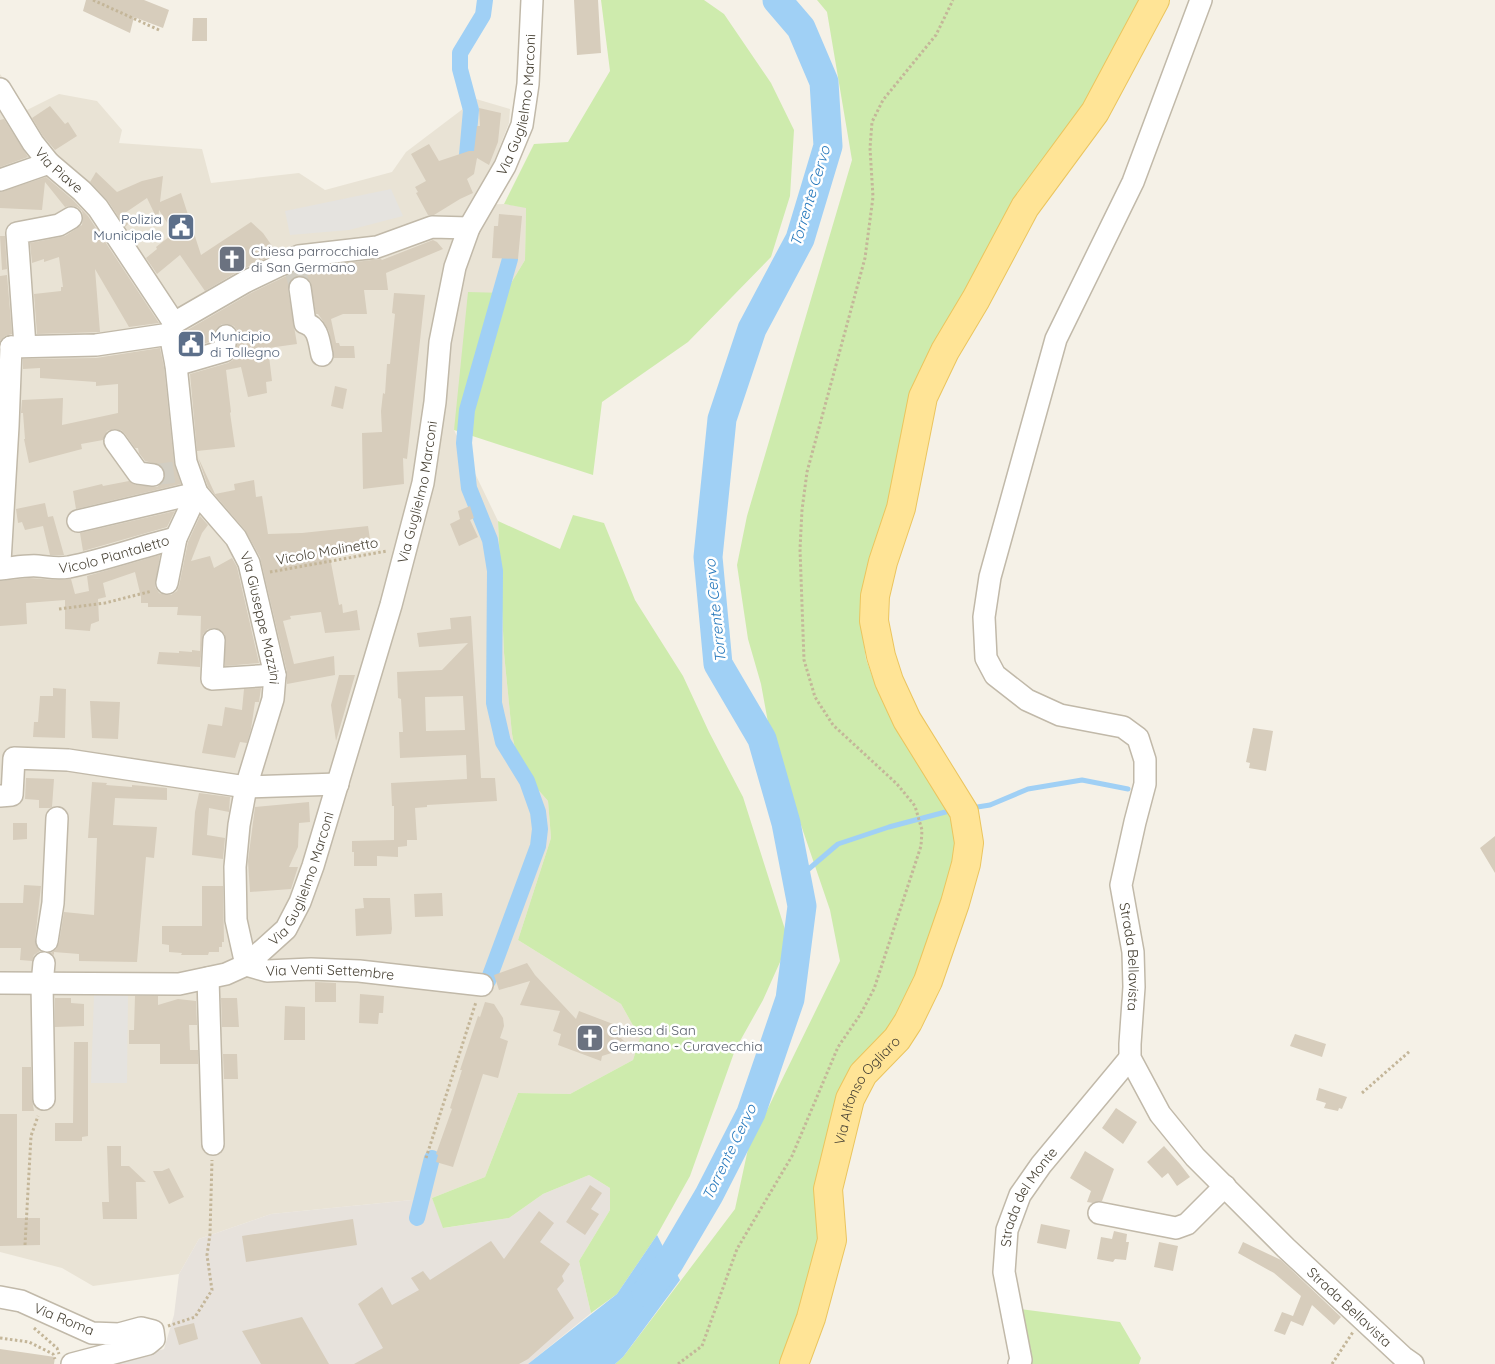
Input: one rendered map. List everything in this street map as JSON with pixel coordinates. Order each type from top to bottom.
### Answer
[{"type":"main road","name":"Via Alfonso Ogliaro","points":[[794,1364],[811,1318],[832,1240],[828,1189],[850,1099],[864,1074],[897,1039],[908,1022],[928,982],[955,903],[966,864],[969,843],[964,812],[907,720],[884,664],[874,621],[875,596],[883,562],[901,508],[923,397],[945,351],[976,299],[1025,207],[1095,112],[1155,0]]},
{"type":"street","name":"Via Guglielmo Marconi","points":[[246,965],[286,929],[300,902],[338,784],[391,605],[423,483],[435,402],[440,342],[455,267],[469,228],[505,166],[522,125],[528,84],[532,0]]},
{"type":"street","name":"Strada Bellavista","points":[[1201,0],[1133,182],[1056,340],[990,576],[984,617],[986,658],[995,674],[1027,700],[1060,715],[1123,727],[1138,738],[1145,760],[1145,784],[1122,885],[1133,952],[1134,987],[1130,1058],[1160,1114],[1195,1157],[1286,1248],[1403,1357],[1413,1364]]},
{"type":"street","name":"Via Piave","points":[[0,89],[33,143],[49,163],[82,191],[98,208],[172,329]]},
{"type":"street","points":[[0,180],[49,163]]},
{"type":"street","points":[[0,562],[17,232],[59,225],[71,218]]},
{"type":"street","points":[[12,347],[96,345],[172,329],[245,282],[293,262],[299,256],[377,247],[432,227],[469,228]]},
{"type":"street","points":[[300,288],[305,323],[316,331],[322,355]]},
{"type":"street","name":"Via Giuseppe Mazzini","points":[[172,329],[186,462],[185,471],[197,493],[236,538],[249,563],[274,675],[273,699],[246,787],[239,824],[235,867],[236,920],[246,965]]},
{"type":"street","points":[[176,365],[224,351],[226,336]]},
{"type":"street","points":[[115,440],[138,473],[153,475]]},
{"type":"street","points":[[78,521],[197,493]]},
{"type":"street","points":[[166,583],[176,538],[197,493]]},
{"type":"street","name":"Vicolo Piantaletto","points":[[0,569],[38,566],[51,568],[68,567],[176,538]]},
{"type":"street","points":[[214,640],[212,679],[274,675]]},
{"type":"street","points":[[0,796],[12,795],[14,758],[68,760],[246,787],[338,784]]},
{"type":"street","points":[[47,941],[52,903],[57,818]]},
{"type":"street","name":"Via Venti Settembre","points":[[0,982],[43,973],[179,984],[226,974],[246,965],[267,971],[311,969],[359,971],[482,985]]},
{"type":"street","points":[[43,973],[44,1099]]},
{"type":"street","points":[[208,978],[213,1144]]},
{"type":"street","name":"Strada del Monte","points":[[1019,1364],[1021,1360],[1004,1272],[1007,1230],[1020,1195],[1036,1172],[1130,1058]]},
{"type":"street","points":[[1099,1213],[1176,1228],[1187,1224],[1224,1186]]},
{"type":"street","name":"Via Roma","points":[[0,1297],[21,1301],[92,1333],[119,1334],[141,1328],[153,1331],[154,1339],[148,1344],[66,1360]]},
{"type":"path","points":[[93,0],[159,30]]},
{"type":"path","points":[[678,1364],[702,1346],[737,1249],[792,1156],[838,1047],[860,1015],[874,989],[921,846],[922,830],[915,806],[897,784],[833,725],[815,697],[804,660],[800,549],[802,510],[807,472],[865,258],[873,197],[870,148],[872,122],[882,100],[936,35],[953,0]]},
{"type":"path","name":"Vicolo Molinetto","points":[[252,576],[325,561],[406,548]]},
{"type":"path","points":[[59,609],[105,603],[144,594],[154,590],[159,583],[166,583]]},
{"type":"path","points":[[426,1158],[482,985]]},
{"type":"path","points":[[1362,1093],[1410,1051]]},
{"type":"path","points":[[25,1245],[30,1136],[44,1099]]},
{"type":"path","points":[[153,1331],[196,1317],[212,1290],[207,1255],[210,1234],[213,1144]]},
{"type":"path","points":[[28,1323],[57,1348],[66,1360]]},
{"type":"path","points":[[1332,1364],[1358,1325]]},
{"type":"path","points":[[0,1338],[29,1342],[53,1354],[56,1364]]},
{"type":"shaded area","points":[[0,74],[27,110],[59,94],[97,101],[122,130],[119,143],[202,149],[211,183],[299,173],[325,190],[392,172],[406,152],[476,99],[510,109],[509,123],[486,182],[472,205],[504,204],[526,207],[525,260],[505,293],[454,430],[498,521],[504,653],[512,734],[519,768],[548,801],[551,838],[518,940],[621,1004],[640,1038],[633,1060],[570,1094],[518,1093],[485,1177],[432,1198],[271,1214],[199,1239],[179,1274],[93,1286],[62,1268],[0,1252]]},
{"type":"shaded area","points":[[391,189],[403,216],[349,230],[290,235],[285,211]]},
{"type":"shaded area","points":[[94,994],[128,995],[127,1083],[91,1083]]},
{"type":"shaded area","points":[[589,1175],[610,1188],[610,1210],[579,1261],[591,1313],[528,1364],[114,1364],[164,1349],[174,1315],[179,1274],[199,1239],[271,1214],[432,1198],[444,1228],[509,1218],[543,1194]]},
{"type":"green space","points":[[601,0],[704,0],[724,14],[771,83],[794,130],[790,196],[771,257],[688,342],[602,402],[593,475],[454,430],[468,292],[505,293],[525,260],[526,208],[504,204],[534,144],[568,142],[610,71]]},
{"type":"green space","points":[[817,0],[1145,0],[1108,72],[1014,206],[921,368],[861,623],[866,659],[876,687],[914,758],[951,797],[964,845],[935,930],[900,1015],[856,1065],[821,1241],[783,1364],[615,1364],[623,1357],[735,1209],[748,1149],[840,961],[830,910],[801,825],[774,755],[761,684],[748,639],[737,565],[747,516],[852,160],[827,12]]},
{"type":"green space","points":[[573,515],[604,523],[635,600],[683,676],[709,732],[743,797],[789,942],[763,1000],[735,1050],[690,1176],[657,1235],[617,1294],[591,1313],[579,1261],[610,1210],[610,1188],[589,1175],[543,1194],[509,1218],[443,1228],[432,1198],[485,1177],[518,1093],[570,1094],[633,1060],[640,1038],[621,1004],[518,940],[551,838],[548,801],[519,768],[512,734],[504,653],[498,521],[560,549]]},
{"type":"green space","points":[[1020,1309],[1120,1322],[1141,1358],[1139,1364],[1026,1364]]},
{"type":"water","points":[[657,1235],[680,1280],[623,1357],[615,1364],[528,1364],[617,1294]]},
{"type":"building","points":[[86,0],[144,0],[169,10],[163,28],[134,17],[130,33],[83,11]]},
{"type":"building","points":[[574,0],[598,0],[601,53],[577,55]]},
{"type":"building","points":[[193,18],[207,18],[207,41],[192,41]]},
{"type":"building","points":[[50,106],[65,124],[68,122],[77,136],[55,150],[43,136],[32,118]]},
{"type":"building","points":[[479,108],[501,113],[498,142],[489,165],[477,158],[474,174],[467,179],[473,193],[434,215],[428,215],[416,193],[418,192],[415,187],[426,181],[411,154],[429,144],[439,161],[474,151],[477,126],[480,126]]},
{"type":"building","points":[[4,119],[28,157],[0,167],[0,120]]},
{"type":"building","points":[[96,172],[117,192],[142,181],[163,176],[160,202],[181,193],[201,255],[251,222],[263,233],[277,253],[239,271],[205,291],[180,255],[157,274],[146,258],[157,249],[156,247],[174,233],[159,210],[158,221],[147,198],[122,215],[128,224],[125,227],[108,201],[90,182]]},
{"type":"building","points":[[46,177],[73,200],[88,216],[159,323],[129,327],[95,269],[100,332],[37,334],[34,294],[61,291],[61,287],[63,287],[59,257],[44,262],[44,259],[32,263],[30,243],[65,236],[82,225],[82,211],[77,207],[65,207],[45,182],[42,210],[0,208],[0,192]]},
{"type":"building","points":[[499,214],[522,216],[518,259],[492,258],[494,226],[498,226]]},
{"type":"building","points":[[0,236],[5,236],[7,269],[2,270]]},
{"type":"building","points":[[433,240],[443,249],[386,273],[388,290],[364,290],[367,314],[343,314],[331,319],[336,343],[339,343],[340,346],[354,346],[355,358],[334,358],[329,331],[318,314],[316,314],[310,281],[304,276],[292,279],[288,284],[288,290],[297,344],[268,348],[272,381],[266,382],[267,393],[248,397],[241,367],[226,370],[235,447],[197,451],[190,374],[233,360],[236,353],[238,332],[234,326],[222,324],[216,329],[213,341],[186,349],[184,332],[251,293],[303,268],[382,260]]},
{"type":"building","points":[[7,275],[12,334],[5,336],[0,341],[0,276]]},
{"type":"building","points":[[394,293],[425,295],[407,459],[403,458],[404,484],[363,489],[362,433],[382,432],[381,411],[383,393],[385,394],[387,364],[390,364],[395,314],[392,313]]},
{"type":"building","points":[[160,348],[164,367],[174,463],[181,484],[76,509],[73,491],[102,484],[103,486],[129,481],[136,485],[157,487],[163,482],[165,471],[160,465],[145,461],[138,448],[135,448],[125,434],[121,430],[114,429],[107,431],[103,440],[81,444],[82,449],[29,463],[24,439],[23,413],[21,413],[22,400],[63,398],[62,425],[118,413],[118,384],[96,386],[96,382],[40,378],[40,368],[23,369],[23,359],[96,358]]},
{"type":"building","points":[[335,386],[347,389],[343,409],[331,406]]},
{"type":"building","points":[[198,457],[215,494],[235,490],[234,484],[254,480],[256,497],[262,496],[268,534],[302,533],[368,526],[371,546],[328,547],[339,605],[342,604],[343,613],[357,610],[360,630],[325,633],[321,612],[290,616],[291,619],[283,621],[294,664],[334,656],[335,675],[287,684],[287,672],[260,557],[245,530],[208,487]]},
{"type":"building","points":[[45,503],[48,517],[53,516],[64,555],[50,555],[43,526],[25,530],[22,522],[18,523],[16,509]]},
{"type":"building","points":[[470,506],[474,518],[470,520],[478,537],[459,546],[450,524],[460,519],[458,511]]},
{"type":"building","points":[[175,511],[167,527],[83,551],[80,533]]},
{"type":"building","points":[[200,516],[208,525],[202,533],[191,561],[210,556],[214,568],[232,558],[237,567],[259,663],[225,666],[225,635],[221,630],[214,628],[208,629],[203,634],[200,667],[157,664],[159,652],[200,651],[201,616],[177,615],[178,607],[148,607],[148,603],[141,603],[135,572],[103,583],[106,597],[98,599],[99,621],[91,624],[90,631],[65,629],[65,600],[26,603],[27,624],[0,626],[0,581],[29,578],[71,579],[75,594],[89,591],[87,576],[160,555],[155,587],[159,593],[171,595],[177,591],[179,586],[188,542]]},
{"type":"building","points":[[471,616],[481,778],[495,778],[497,801],[427,805],[427,807],[415,808],[417,840],[407,840],[407,846],[398,847],[398,857],[377,856],[377,866],[354,866],[352,841],[394,840],[394,806],[392,806],[391,783],[467,779],[466,755],[400,758],[399,732],[403,732],[401,699],[398,698],[397,672],[442,670],[468,643],[419,647],[417,633],[451,629],[450,618]],"holes":[[[463,696],[465,730],[426,731],[425,697]]]},
{"type":"building","points":[[339,675],[355,675],[336,741],[331,705]]},
{"type":"building","points":[[53,688],[66,689],[65,738],[33,737],[34,722],[38,722],[40,696],[53,696]]},
{"type":"building","points":[[261,688],[259,702],[255,702],[247,743],[240,742],[235,758],[202,753],[208,724],[222,726],[225,707],[242,710],[244,689]]},
{"type":"building","points":[[90,701],[120,702],[118,739],[92,738]]},
{"type":"building","points":[[1253,728],[1273,731],[1266,771],[1249,768],[1250,763],[1246,762]]},
{"type":"building","points":[[26,778],[54,779],[52,807],[39,808],[39,800],[25,799]]},
{"type":"building","points":[[92,782],[107,783],[106,785],[167,788],[167,800],[115,798],[113,825],[157,827],[154,858],[146,857],[137,962],[79,961],[79,954],[54,952],[54,955],[51,953],[59,943],[64,912],[94,915],[97,838],[88,838]]},
{"type":"building","points":[[199,793],[230,797],[229,812],[209,808],[207,835],[225,838],[223,859],[192,855],[195,812]]},
{"type":"building","points":[[309,802],[310,822],[299,823],[298,847],[289,867],[298,867],[291,889],[250,892],[248,861],[255,807]]},
{"type":"building","points":[[13,823],[27,823],[27,839],[13,840]]},
{"type":"building","points":[[1495,836],[1495,873],[1480,848]]},
{"type":"building","points":[[24,885],[41,886],[35,940],[36,946],[40,951],[34,955],[32,961],[20,960],[21,948],[0,948],[0,903],[23,903]]},
{"type":"building","points":[[202,886],[223,886],[224,942],[222,942],[222,947],[219,947],[219,952],[209,952],[208,955],[181,955],[182,953],[169,952],[169,945],[162,944],[162,926],[202,926]]},
{"type":"building","points":[[442,893],[443,916],[415,917],[414,894]]},
{"type":"building","points":[[363,898],[390,898],[391,934],[356,936],[355,909],[364,908]]},
{"type":"building","points":[[527,963],[535,975],[576,1019],[579,1011],[613,1024],[612,1029],[625,1042],[621,1050],[602,1056],[601,1061],[558,1045],[561,1034],[553,1031],[560,1011],[520,1005],[530,981],[499,990],[494,975]]},
{"type":"building","points":[[315,982],[336,983],[336,1002],[315,1002]]},
{"type":"building","points":[[360,994],[384,996],[383,1013],[379,1013],[378,1024],[359,1023]]},
{"type":"building","points":[[135,996],[158,996],[158,1005],[178,999],[196,1001],[197,1025],[189,1025],[190,1050],[198,1050],[198,1064],[160,1064],[160,1044],[129,1044],[129,1030],[134,1030]]},
{"type":"building","points":[[55,998],[71,998],[71,1003],[84,1004],[84,1026],[55,1027]]},
{"type":"building","points":[[221,998],[237,998],[239,1027],[222,1027]]},
{"type":"building","points":[[485,1002],[494,1004],[503,1018],[504,1026],[500,1038],[508,1041],[498,1078],[483,1074],[453,1167],[436,1162],[438,1155],[436,1154],[452,1109],[450,1108],[462,1070],[460,1070],[478,1016],[480,1017]]},
{"type":"building","points":[[285,1006],[305,1007],[305,1040],[284,1040]]},
{"type":"building","points":[[1295,1034],[1326,1044],[1322,1057],[1290,1046]]},
{"type":"building","points":[[74,1042],[88,1042],[88,1136],[82,1137],[82,1141],[55,1141],[55,1123],[73,1123]]},
{"type":"building","points":[[223,1054],[237,1054],[238,1079],[224,1079]]},
{"type":"building","points":[[22,1067],[31,1067],[34,1111],[22,1111]]},
{"type":"building","points":[[1319,1088],[1347,1097],[1342,1109],[1339,1108],[1338,1111],[1324,1108],[1326,1103],[1316,1100]]},
{"type":"building","points":[[1116,1108],[1137,1122],[1123,1144],[1102,1128]]},
{"type":"building","points":[[0,1114],[17,1114],[17,1218],[40,1218],[40,1245],[0,1246]]},
{"type":"building","points":[[107,1146],[121,1146],[121,1166],[129,1166],[146,1182],[136,1182],[137,1219],[103,1219],[102,1202],[109,1202]]},
{"type":"building","points":[[1164,1146],[1190,1177],[1177,1186],[1168,1173],[1162,1178],[1147,1162]]},
{"type":"building","points":[[1085,1151],[1114,1169],[1102,1201],[1087,1202],[1091,1191],[1070,1178]]},
{"type":"building","points":[[169,1168],[184,1197],[169,1204],[153,1171],[162,1171]]},
{"type":"building","points":[[590,1185],[602,1193],[591,1209],[599,1214],[585,1235],[566,1222]]},
{"type":"building","points":[[539,1211],[554,1223],[540,1242],[570,1264],[562,1276],[564,1281],[557,1289],[574,1318],[528,1359],[519,1364],[354,1364],[383,1348],[358,1304],[382,1287],[392,1305],[419,1290],[411,1278],[423,1271],[430,1280],[491,1241],[504,1259]]},
{"type":"building","points":[[353,1219],[357,1245],[246,1262],[242,1236]]},
{"type":"building","points":[[1041,1224],[1070,1230],[1066,1249],[1037,1243]]},
{"type":"building","points":[[1114,1231],[1127,1234],[1126,1242],[1129,1242],[1126,1260],[1115,1259],[1113,1262],[1097,1259],[1101,1237],[1112,1239]]},
{"type":"building","points":[[1159,1242],[1178,1246],[1173,1271],[1154,1267]]},
{"type":"building","points":[[1243,1242],[1281,1260],[1341,1317],[1334,1325],[1312,1305],[1303,1326],[1291,1321],[1285,1335],[1274,1331],[1282,1312],[1293,1316],[1301,1296],[1274,1273],[1238,1253]]},
{"type":"building","points":[[302,1317],[329,1364],[261,1364],[242,1331]]},
{"type":"building","points":[[194,1323],[198,1339],[179,1345],[174,1328]]},
{"type":"building","points":[[0,1349],[55,1357],[54,1364],[0,1364]]},
{"type":"waterway","points":[[466,166],[471,110],[460,69],[460,53],[483,15],[485,0]]},
{"type":"waterway","name":"Torrente Cervo","points":[[646,1292],[669,1263],[709,1195],[751,1113],[790,999],[802,906],[786,823],[762,739],[718,664],[708,557],[722,419],[752,329],[800,239],[828,146],[824,82],[801,28],[777,0]]},
{"type":"waterway","points":[[488,981],[538,846],[540,829],[538,812],[527,781],[503,742],[494,703],[495,571],[490,540],[469,488],[464,443],[467,410],[510,259]]},
{"type":"waterway","points":[[971,808],[990,805],[1028,789],[1082,780],[1128,789]]},
{"type":"waterway","points":[[797,879],[838,844],[889,827],[953,810]]},
{"type":"waterway","points":[[417,1218],[432,1158]]},
{"type":"tunnel","points":[[294,266],[300,288]]},
{"type":"tunnel","points":[[153,475],[183,471]]},
{"type":"place","name":"Polizia Municipale","points":[[181,227]]},
{"type":"place","name":"Chiesa parrocchiale di San Germano","points":[[232,259]]},
{"type":"place","name":"Municipio di Tollegno","points":[[191,344]]},
{"type":"place","name":"Chiesa di San Germano - Curavecchia","points":[[590,1038]]}]
